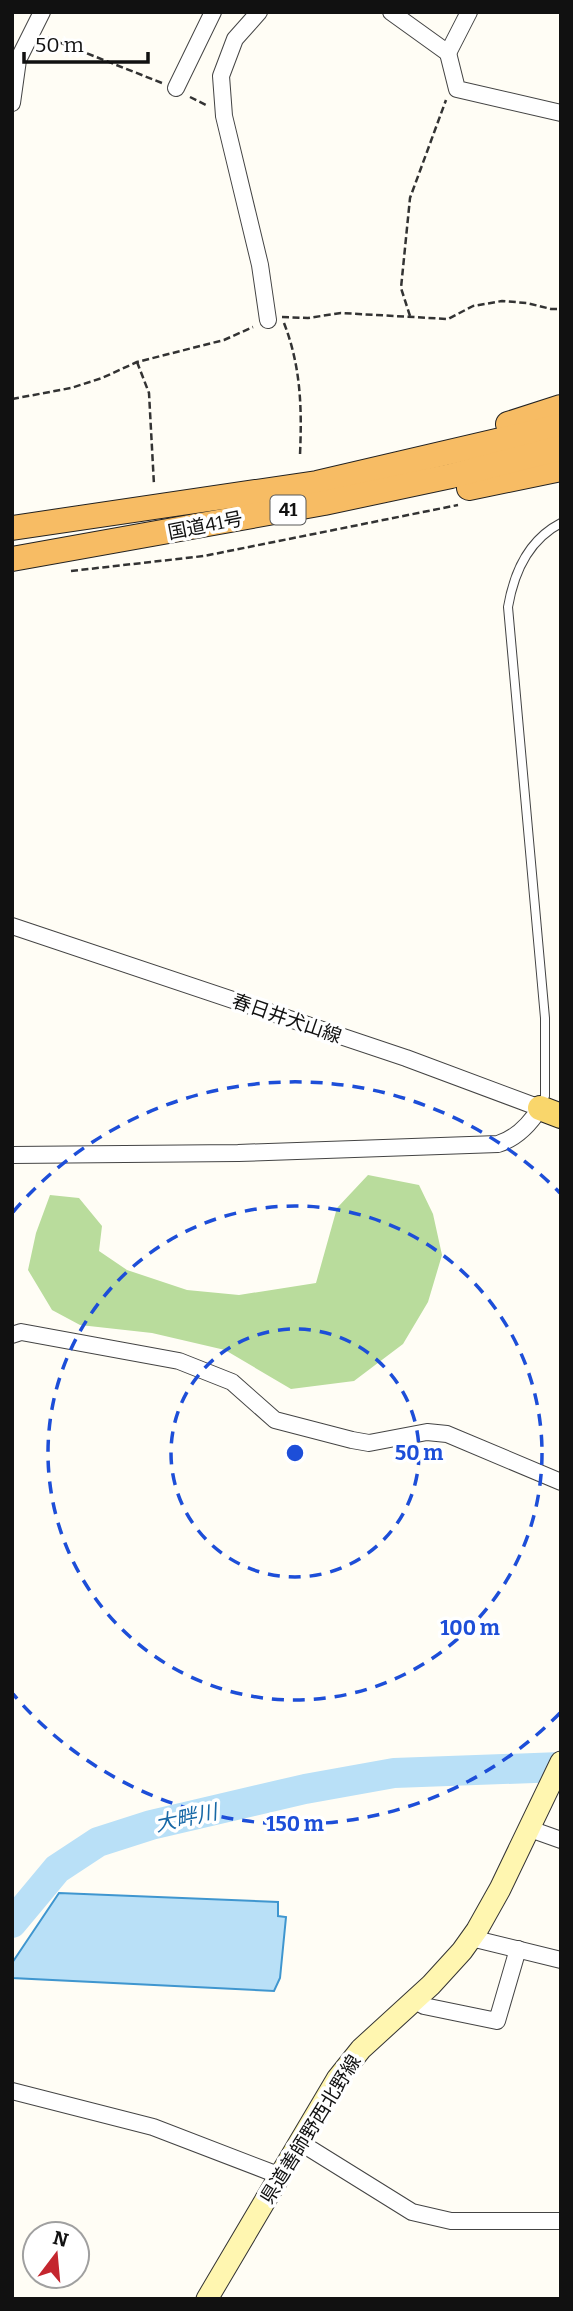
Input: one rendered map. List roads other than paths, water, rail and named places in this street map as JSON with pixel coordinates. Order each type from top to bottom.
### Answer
[{"type":"highway","points":[[317,482],[356,466],[561,407]]},
{"type":"highway","name":"国道41号","points":[[12,528],[317,482],[561,426]]},
{"type":"highway","name":"国道41号","points":[[12,559],[62,562],[561,449]]},
{"type":"highway","points":[[62,562],[307,521],[561,469]]},
{"type":"main road","name":"県道善師野西北野線","points":[[207,2299],[337,2079],[353,2059],[431,1985],[471,1937],[500,1889],[561,1762]]},
{"type":"street","points":[[12,103],[18,60],[42,12]]},
{"type":"street","points":[[176,88],[213,12]]},
{"type":"street","points":[[259,12],[235,39],[221,76],[224,116],[260,265],[268,320]]},
{"type":"street","points":[[391,12],[447,53],[457,89],[561,113]]},
{"type":"street","points":[[447,53],[469,12]]},
{"type":"street","name":"春日井犬山線","points":[[12,926],[406,1058],[550,1112]]},
{"type":"street","points":[[12,1155],[238,1153],[498,1144],[507,1141],[550,1112]]},
{"type":"street","points":[[12,1335],[21,1332],[179,1361],[232,1382],[275,1420],[369,1443],[427,1432],[447,1434],[561,1482]]},
{"type":"street","points":[[530,1829],[561,1840]]},
{"type":"street","points":[[471,1937],[561,1960]]},
{"type":"street","points":[[414,2000],[425,2006],[497,2021],[518,1949]]},
{"type":"street","points":[[12,2091],[153,2127],[278,2175]]},
{"type":"street","points":[[301,2143],[412,2212],[451,2221],[561,2221]]},
{"type":"lane","points":[[550,1112],[545,1096],[545,1018],[508,607],[519,565],[549,529],[561,523]]},
{"type":"water","points":[[59,1893],[278,1902],[278,1916],[286,1917],[280,1978],[274,1991],[12,1978],[12,1963]]},
{"type":"waterway","name":"大畔川","points":[[12,1923],[57,1869],[98,1842],[151,1825],[305,1789],[394,1773],[561,1767]]}]
